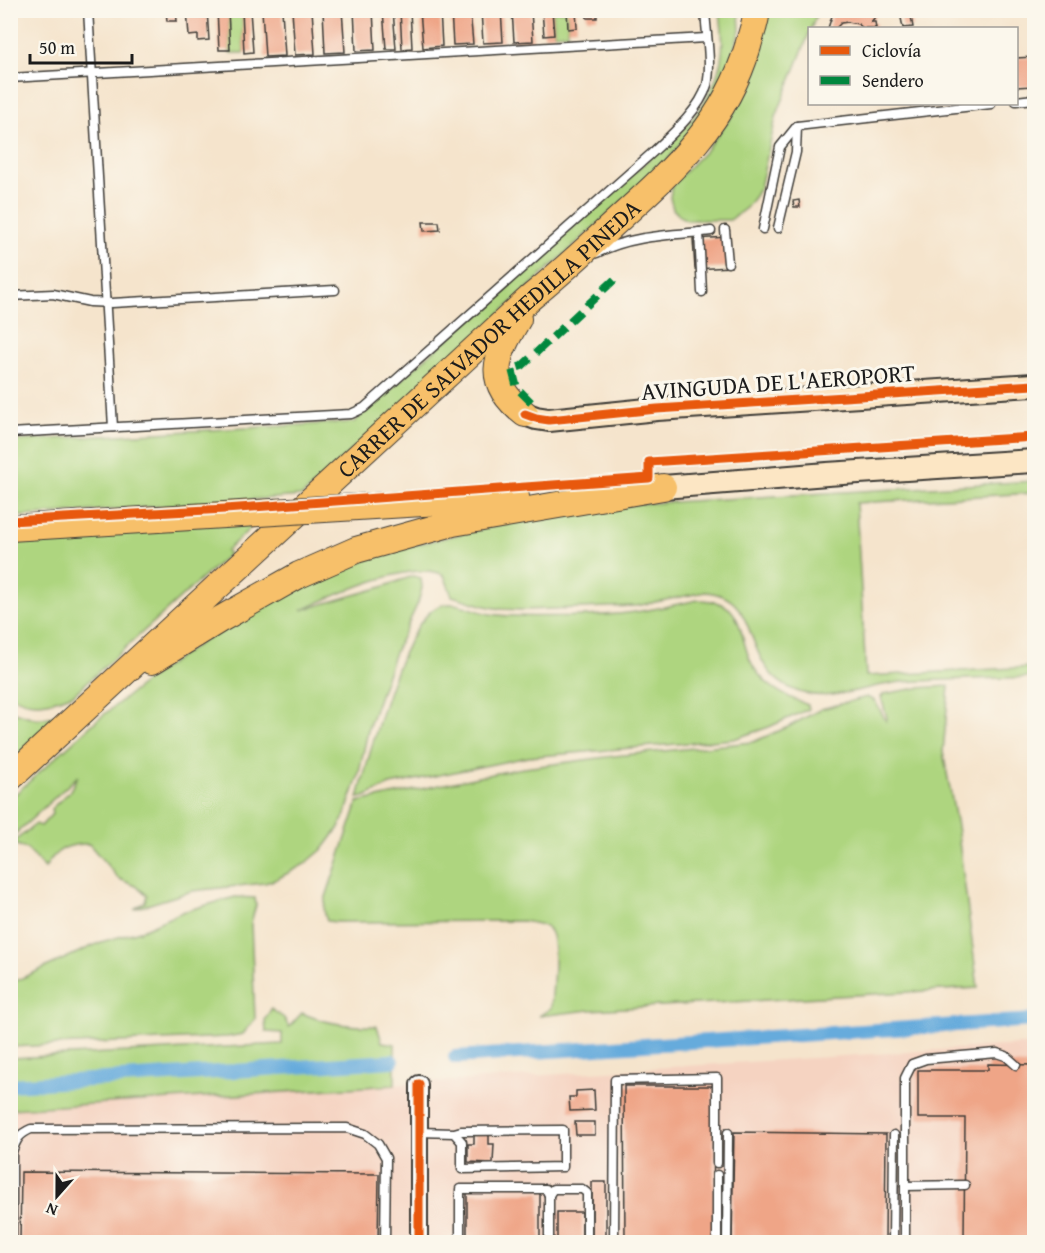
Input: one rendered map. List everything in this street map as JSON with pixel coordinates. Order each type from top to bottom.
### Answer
[{"type":"main road","name":"CARRER DE SALVADOR HEDILLA PINEDA","points":[[10,778],[530,298],[648,193],[706,130],[720,111],[734,86],[743,63],[758,12]]},
{"type":"main road","points":[[525,414],[505,394],[500,385],[498,366],[504,343],[530,298]]},
{"type":"main road","points":[[72,720],[159,656],[219,620],[299,575],[356,550],[453,523],[663,487]]},
{"type":"main road","points":[[10,528],[663,487]]},
{"type":"street","name":"AVINGUDA DE L'AEROPORT","points":[[525,414],[536,418],[563,419],[657,409],[1035,385]]},
{"type":"street","points":[[663,487],[816,474],[1035,461]]},
{"type":"street","points":[[418,1084],[419,1242]]},
{"type":"lane","points":[[88,10],[113,427]]},
{"type":"lane","points":[[10,433],[351,414],[364,408],[666,140],[694,109],[704,93],[708,78],[705,10]]},
{"type":"lane","points":[[10,78],[706,38]]},
{"type":"lane","points":[[1018,101],[1035,99]]},
{"type":"lane","points":[[764,228],[780,147],[798,126],[982,105]]},
{"type":"lane","points":[[778,228],[796,152],[798,126]]},
{"type":"lane","points":[[725,230],[728,263]]},
{"type":"lane","points":[[564,270],[618,243],[711,231]]},
{"type":"lane","points":[[699,232],[702,292]]},
{"type":"lane","points":[[10,296],[53,294],[106,303],[335,290]]},
{"type":"lane","points":[[905,1242],[906,1078],[912,1064],[926,1059],[998,1053],[1006,1056],[1016,1065]]},
{"type":"lane","points":[[614,1242],[615,1080],[717,1078],[717,1163]]},
{"type":"lane","points":[[12,1242],[12,1152],[21,1133],[31,1129],[347,1128],[365,1134],[378,1144],[386,1158],[385,1242]]},
{"type":"lane","points":[[419,1132],[563,1130],[563,1167],[462,1169],[462,1142],[452,1133]]},
{"type":"lane","points":[[727,1242],[728,1132]]},
{"type":"lane","points":[[893,1242],[894,1135]]},
{"type":"lane","points":[[717,1175],[717,1242]]},
{"type":"lane","points":[[905,1186],[965,1185]]},
{"type":"lane","points":[[460,1242],[460,1189],[546,1189],[549,1195],[549,1242]]},
{"type":"lane","points":[[549,1195],[553,1190],[582,1189],[587,1193],[587,1242]]},
{"type":"shaded area","points":[[1034,1044],[1034,1242],[11,1242],[11,1109]]},
{"type":"green space","points":[[228,11],[242,11],[244,53],[230,53]]},
{"type":"green space","points":[[553,11],[567,11],[568,33],[554,34]]},
{"type":"green space","points":[[720,11],[739,11],[740,30],[721,91],[671,156],[302,496],[11,517],[11,441],[354,422],[687,125],[700,109],[718,73],[723,48]]},
{"type":"green space","points":[[773,11],[818,11],[812,27],[808,27],[808,36],[776,117],[760,188],[746,208],[730,220],[687,220],[673,209],[670,198],[671,190],[675,182],[706,150],[731,117],[750,77],[767,15]]},
{"type":"green space","points":[[1034,481],[1034,493],[856,503],[866,676],[1034,667],[1034,677],[902,682],[834,695],[807,694],[794,690],[777,679],[765,666],[745,619],[736,606],[724,596],[705,592],[636,606],[501,609],[452,596],[444,575],[430,571],[393,575],[333,596],[302,610],[413,576],[421,578],[422,588],[418,603],[395,652],[369,726],[358,777],[345,815],[324,848],[305,864],[265,883],[192,891],[134,909],[145,902],[147,895],[136,886],[119,879],[89,844],[74,845],[63,849],[53,856],[45,868],[27,849],[12,843],[36,824],[41,826],[52,814],[51,809],[69,792],[78,776],[11,838],[11,798],[97,720],[158,672],[259,605],[380,553],[520,520],[637,504]]},
{"type":"green space","points":[[260,519],[226,551],[229,554],[74,694],[42,703],[26,702],[11,695],[11,537]]},
{"type":"green space","points":[[698,600],[713,601],[724,605],[731,611],[740,627],[750,660],[760,676],[790,698],[808,705],[809,709],[769,727],[734,739],[528,757],[390,785],[358,798],[378,725],[399,665],[423,619],[437,607],[457,604],[490,614],[507,616],[578,616],[638,612]]},
{"type":"green space","points":[[949,686],[943,752],[957,826],[978,988],[590,1010],[539,1016],[551,1008],[553,980],[554,947],[550,931],[545,926],[523,921],[327,921],[324,909],[326,897],[358,802],[517,769],[614,756],[753,742],[821,709],[867,697],[875,701],[886,721],[881,697],[884,694],[917,688]]},
{"type":"green space","points":[[11,711],[37,719],[55,716],[58,720],[11,767]]},
{"type":"green space","points":[[235,897],[255,898],[256,905],[251,923],[255,1019],[243,1034],[227,1037],[11,1047],[11,983],[101,942],[140,931],[182,912]]},
{"type":"green space","points":[[271,1009],[284,1018],[289,1027],[302,1013],[338,1024],[377,1026],[382,1042],[395,1044],[395,1085],[11,1109],[11,1058],[282,1044],[282,1033],[266,1032],[265,1020]]},
{"type":"building","points":[[166,10],[176,10],[177,21],[167,21]]},
{"type":"building","points":[[187,10],[207,10],[209,40],[198,41],[198,35],[189,36]]},
{"type":"building","points":[[217,10],[228,10],[230,50],[219,50]]},
{"type":"building","points":[[242,10],[250,10],[253,52],[244,53]]},
{"type":"building","points":[[262,10],[282,10],[285,56],[265,57]]},
{"type":"building","points":[[292,10],[312,10],[315,54],[295,55]]},
{"type":"building","points":[[323,10],[342,10],[345,52],[325,53]]},
{"type":"building","points":[[354,10],[373,10],[375,50],[356,51]]},
{"type":"building","points":[[383,10],[393,10],[396,49],[386,49]]},
{"type":"building","points":[[400,10],[410,10],[412,48],[402,49]]},
{"type":"building","points":[[420,10],[440,10],[442,46],[423,48]]},
{"type":"building","points":[[451,10],[470,10],[473,44],[453,45]]},
{"type":"building","points":[[481,10],[501,10],[503,42],[483,43]]},
{"type":"building","points":[[512,10],[531,10],[533,41],[514,42]]},
{"type":"building","points":[[542,10],[552,10],[554,35],[544,36]]},
{"type":"building","points":[[567,10],[576,10],[577,28],[568,29]]},
{"type":"building","points":[[586,10],[597,10],[597,18],[587,18]]},
{"type":"building","points":[[834,10],[855,10],[862,14],[876,10],[878,13],[871,22],[875,22],[876,27],[862,27],[848,22],[841,23],[837,27],[828,27]]},
{"type":"building","points":[[910,11],[913,27],[903,27],[900,13]]},
{"type":"building","points":[[1034,57],[1034,86],[1018,87],[1018,58]]},
{"type":"building","points":[[799,200],[800,207],[794,207],[793,201]]},
{"type":"building","points":[[423,222],[439,222],[440,230],[424,231]]},
{"type":"building","points":[[729,237],[731,267],[695,269],[693,239]]},
{"type":"building","points":[[988,1064],[1034,1065],[1034,1242],[964,1242],[965,1118],[918,1118],[918,1070],[988,1070]]},
{"type":"building","points":[[624,1086],[713,1086],[714,1242],[625,1242]]},
{"type":"building","points":[[594,1090],[595,1110],[570,1111],[569,1097],[576,1097],[576,1091]]},
{"type":"building","points":[[575,1122],[595,1122],[595,1135],[576,1135]]},
{"type":"building","points":[[734,1132],[886,1134],[885,1242],[732,1242]]},
{"type":"building","points":[[474,1133],[489,1134],[489,1144],[494,1144],[493,1163],[468,1162],[468,1144],[474,1144]]},
{"type":"building","points":[[21,1172],[379,1174],[378,1242],[20,1242]]},
{"type":"building","points":[[592,1182],[606,1182],[606,1242],[592,1242]]},
{"type":"building","points":[[467,1193],[540,1193],[540,1242],[467,1242]]},
{"type":"building","points":[[557,1212],[582,1212],[582,1242],[557,1242]]},
{"type":"waterway","points":[[455,1057],[1034,1020]]},
{"type":"waterway","points":[[10,1085],[392,1061]]},
{"type":"marked path","points":[[531,402],[517,388],[512,369],[522,366],[615,279]]},
{"type":"cycle path","points":[[525,414],[549,420],[657,409],[1034,385]]},
{"type":"cycle path","points":[[10,521],[225,509],[649,478],[649,462],[1034,437]]},
{"type":"cycle path","points":[[419,1084],[419,1242]]}]
